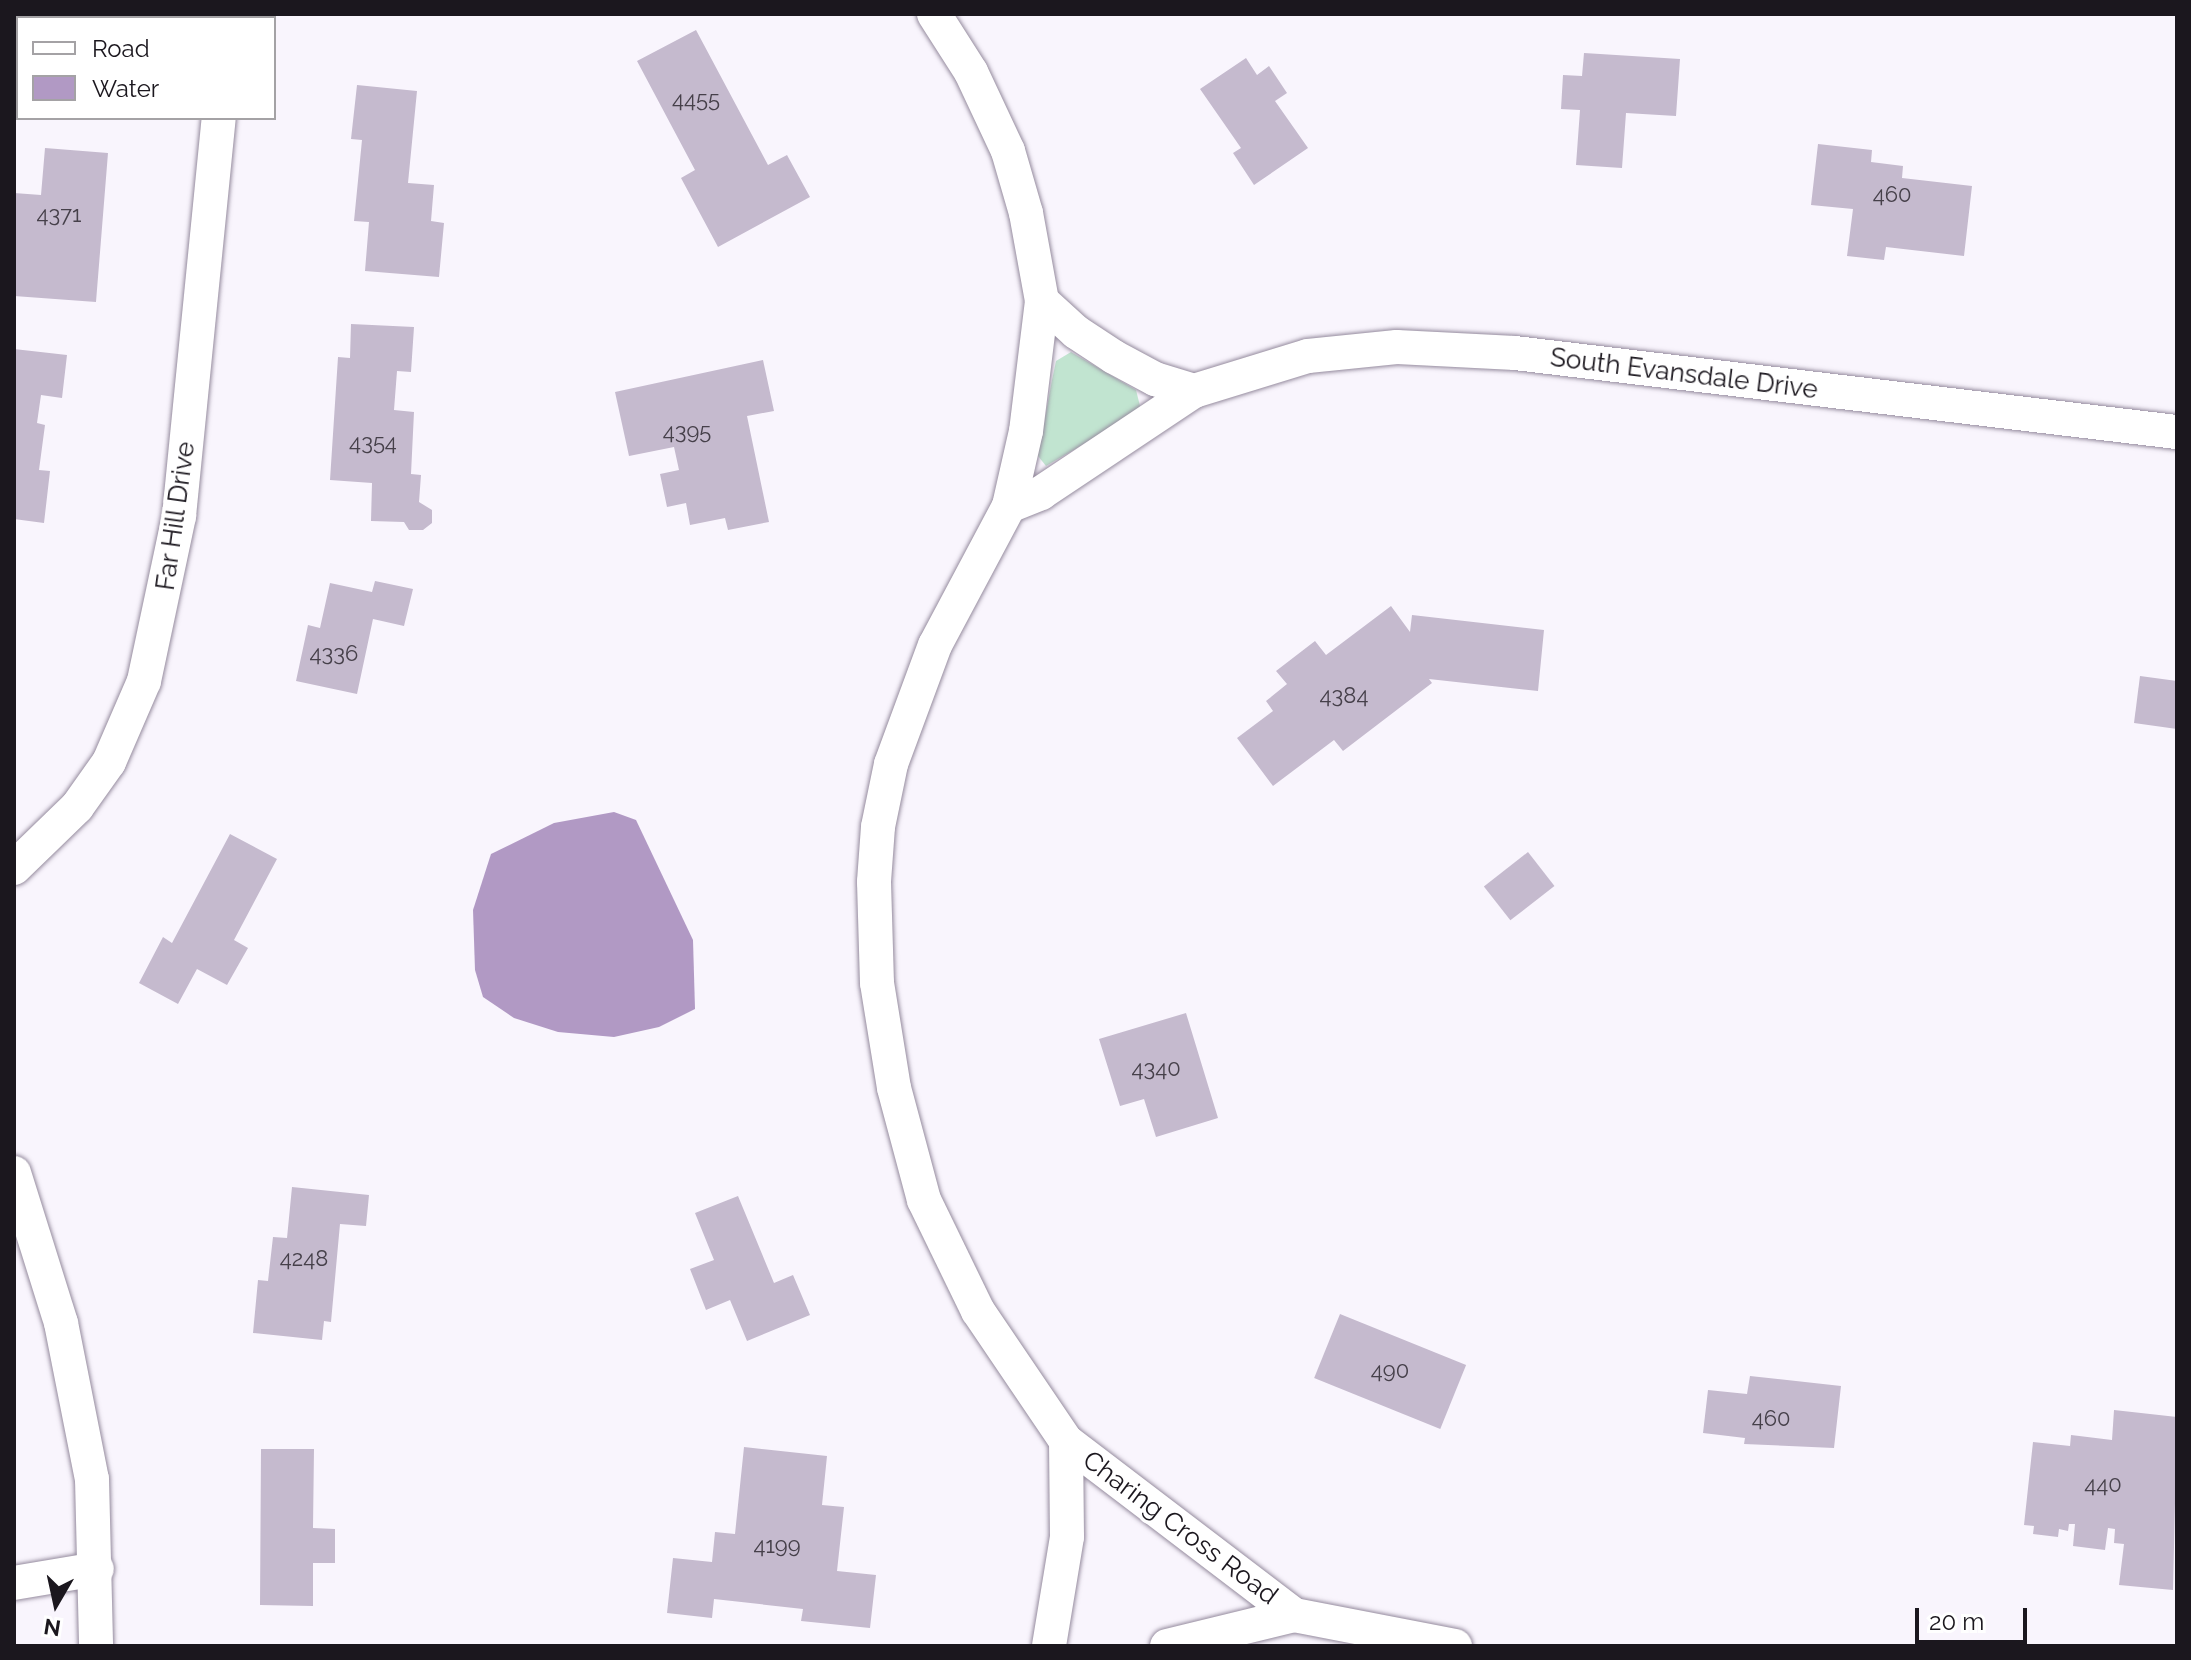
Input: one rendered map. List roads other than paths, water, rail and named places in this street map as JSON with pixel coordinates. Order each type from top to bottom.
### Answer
[{"type":"street","name":"Charing Cross Road","points":[[934,14],[971,72],[1008,151],[1026,213],[1042,301],[1026,431],[1009,506],[935,645],[891,764],[878,827],[873,932],[894,1088],[924,1200],[978,1311],[1066,1441],[1294,1615]]},
{"type":"street","name":"Far Hill Drive","points":[[14,868],[77,807],[109,762],[144,681],[179,516],[219,120]]},
{"type":"street","points":[[1042,301],[1076,332],[1114,357],[1155,379],[1194,391]]},
{"type":"street","name":"South Evansdale Drive","points":[[1194,391],[1341,351],[1455,348],[2177,432]]},
{"type":"street","points":[[1009,506],[1041,493],[1194,391]]},
{"type":"street","points":[[14,1173],[61,1323],[78,1398],[92,1479],[97,1569],[96,1646]]},
{"type":"street","name":"Charing Cross Road","points":[[1049,1646],[1067,1537],[1066,1441]]},
{"type":"street","points":[[14,1583],[97,1569]]},
{"type":"street","points":[[1167,1646],[1294,1615],[1455,1646]]},
{"type":"water","points":[[614,812],[636,820],[693,940],[695,1009],[659,1027],[614,1037],[558,1032],[514,1018],[483,997],[475,970],[473,910],[491,854],[554,823]]}]
